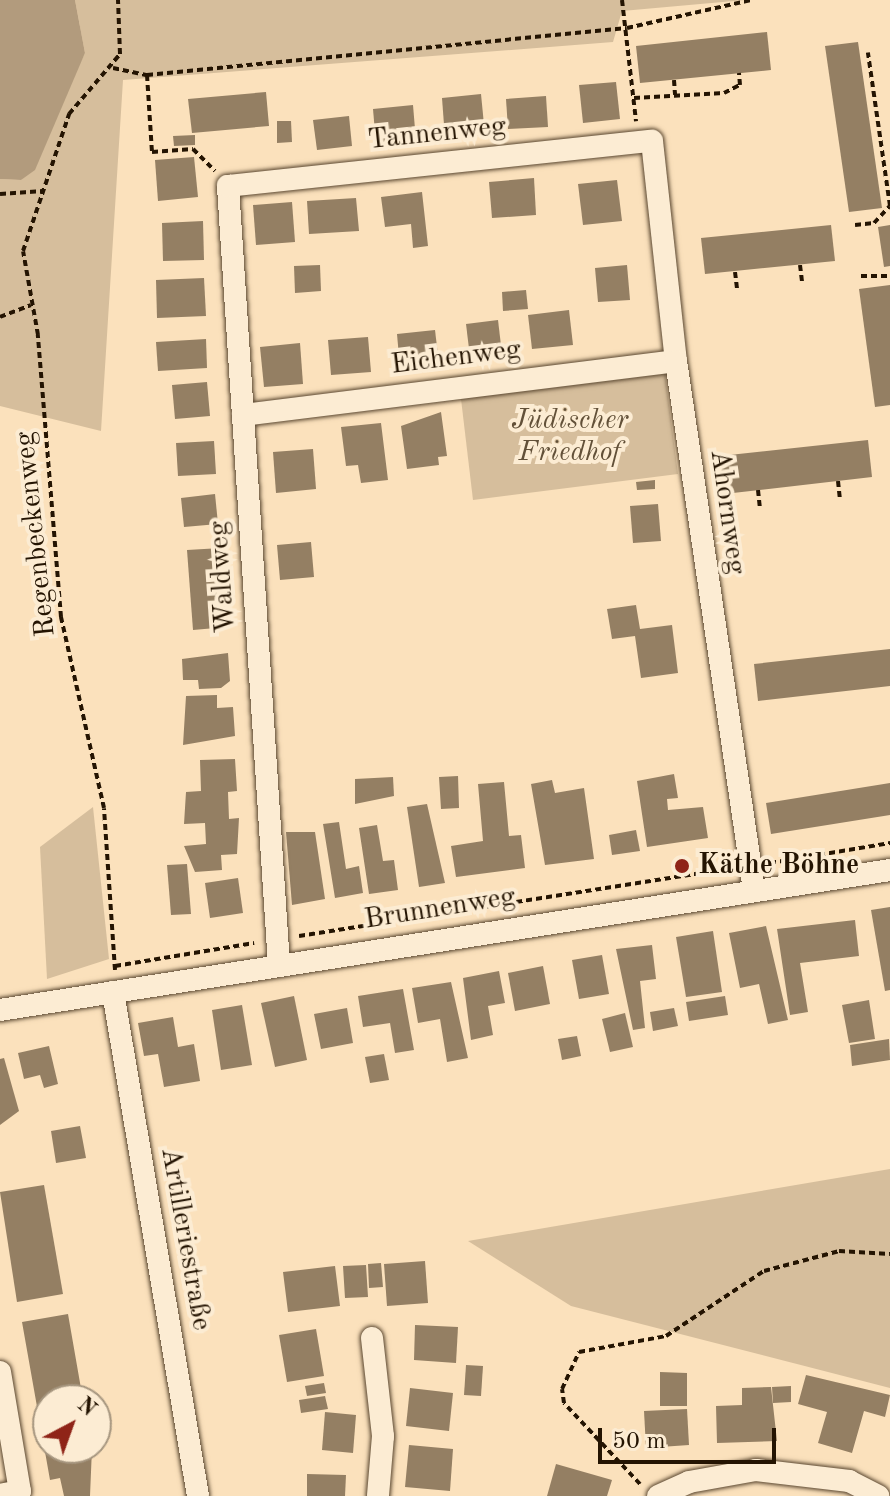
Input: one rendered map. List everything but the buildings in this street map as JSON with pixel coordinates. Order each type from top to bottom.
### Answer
[{"type":"street","name":"Tannenweg","points":[[228,186],[645,142]]},
{"type":"street","name":"Ahornweg","points":[[645,142],[754,890]]},
{"type":"street","name":"Waldweg","points":[[228,186],[279,965]]},
{"type":"street","name":"Eichenweg","points":[[243,415],[676,361]]},
{"type":"street","name":"Brunnenweg","points":[[0,1010],[890,870]]},
{"type":"street","name":"Artilleriestraße","points":[[113,992],[198,1496]]},
{"type":"street","points":[[372,1338],[383,1436],[378,1496]]},
{"type":"street","points":[[0,1372],[20,1491],[0,1495]]},
{"type":"street","points":[[658,1496],[689,1482],[756,1470],[849,1481],[878,1496]]},
{"type":"path","points":[[118,0],[122,34],[113,68],[147,75],[627,28],[751,0]]},
{"type":"path","points":[[622,0],[634,98],[645,142]]},
{"type":"path","points":[[855,225],[874,223],[890,206],[868,53]]},
{"type":"path","name":"Regenbeckenweg","points":[[113,68],[69,114],[23,251],[61,617],[104,808],[115,966],[113,992]]},
{"type":"path","points":[[634,98],[724,93],[740,85],[739,73]]},
{"type":"path","points":[[147,75],[152,152],[193,149],[228,186]]},
{"type":"path","points":[[674,80],[675,95]]},
{"type":"path","points":[[0,194],[43,191]]},
{"type":"path","points":[[800,265],[802,282]]},
{"type":"path","points":[[735,272],[737,289]]},
{"type":"path","points":[[861,276],[890,276]]},
{"type":"path","points":[[0,317],[31,305]]},
{"type":"path","points":[[838,481],[840,499]]},
{"type":"path","points":[[758,490],[760,508]]},
{"type":"path","points":[[767,863],[890,843]]},
{"type":"path","points":[[115,966],[735,868]]},
{"type":"path","points":[[652,1496],[564,1403],[571,1360],[579,1352],[666,1336],[764,1271],[839,1251],[890,1254]]},
{"type":"green space","points":[[75,0],[745,0],[622,11],[613,42],[123,80],[101,431],[0,406],[0,179],[21,180],[85,53]]},
{"type":"green space","name":"Jüdischer Friedhof","points":[[665,374],[678,474],[473,500],[461,399]]},
{"type":"green space","points":[[93,807],[109,959],[47,979],[40,847]]},
{"type":"green space","points":[[890,1169],[890,1388],[571,1306],[468,1241]]},
{"type":"shaded area","points":[[0,0],[75,0],[85,53],[35,170],[21,180],[0,179]]},
{"type":"place","name":"Käthe Böhne","points":[[682,866]]}]
